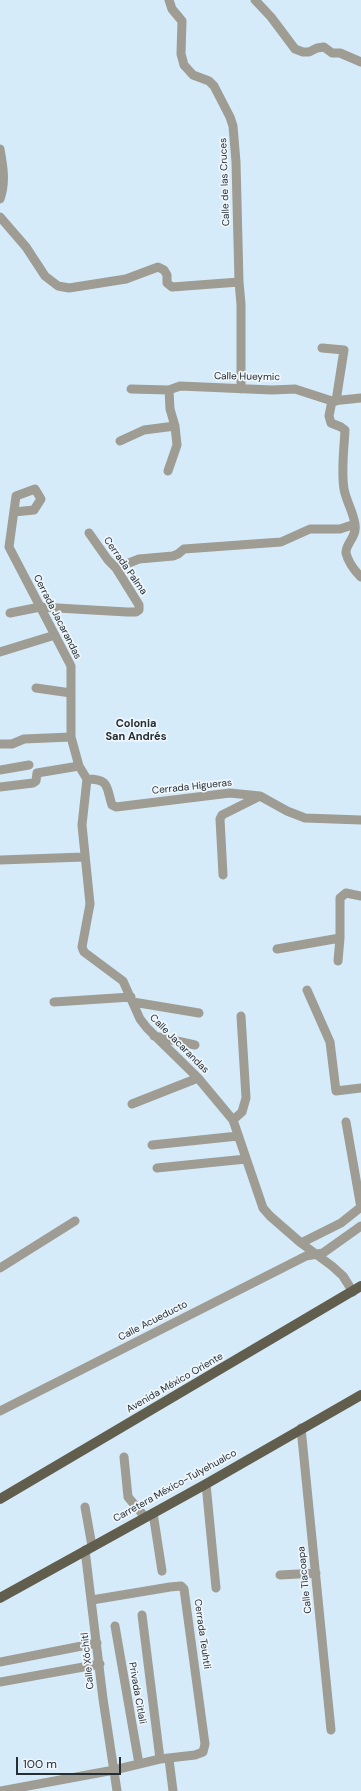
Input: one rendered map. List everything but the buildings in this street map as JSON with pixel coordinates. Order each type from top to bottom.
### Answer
[{"type":"main road","name":"Avenida México Oriente","points":[[0,1499],[357,1289]]},
{"type":"main road","name":"Carretera México-Tulyehualco","points":[[0,1598],[206,1484],[301,1428],[361,1395]]},
{"type":"street","name":"Calle de las Cruces","points":[[169,0],[172,9],[182,21],[182,54],[184,65],[193,75],[210,81],[230,117],[233,126],[236,162],[239,282],[241,304],[242,389]]},
{"type":"street","points":[[255,0],[295,49],[303,52],[309,52],[317,48],[324,47],[332,53],[340,52],[361,62]]},
{"type":"street","points":[[0,149],[4,168],[4,188],[0,199]]},
{"type":"street","points":[[0,217],[26,247],[44,276],[58,286],[69,288],[126,279],[158,267],[164,270],[167,275],[167,283],[172,287],[239,282]]},
{"type":"street","points":[[322,348],[344,350],[334,401],[329,416],[331,423],[345,430],[342,461],[344,490],[355,524],[355,534],[347,547],[346,553],[356,572],[361,577]]},
{"type":"street","name":"Calle Hueymic","points":[[131,389],[169,390],[180,386],[242,389],[295,389],[334,401],[361,398]]},
{"type":"street","points":[[168,471],[177,446],[175,426],[170,409],[169,390]]},
{"type":"street","points":[[120,441],[144,430],[175,426]]},
{"type":"street","name":"Cerrada Jacarandas","points":[[14,512],[9,547],[71,666],[71,736]]},
{"type":"street","points":[[116,568],[139,559],[173,556],[184,549],[281,542],[310,529],[340,529],[355,524]]},
{"type":"street","name":"Cerrada Palma","points":[[40,607],[136,612],[139,610],[139,605],[116,568],[108,560],[89,533]]},
{"type":"street","points":[[10,613],[40,607]]},
{"type":"street","points":[[0,652],[55,635]]},
{"type":"street","points":[[36,688],[71,692]]},
{"type":"street","points":[[0,744],[12,744],[24,739],[71,736],[79,766],[87,779]]},
{"type":"street","points":[[0,770],[29,765]]},
{"type":"street","points":[[0,786],[33,783],[36,781],[37,773],[79,766]]},
{"type":"street","name":"Cerrada Higueras","points":[[87,779],[98,779],[104,782],[107,786],[112,805],[116,807],[230,792],[260,796],[287,811],[305,818],[361,820]]},
{"type":"street","name":"Calle Jacarandas","points":[[87,779],[82,825],[84,857],[90,904],[82,947],[84,952],[123,981],[140,1019],[154,1036],[216,1097],[233,1120],[263,1208],[301,1243],[332,1266],[357,1289]]},
{"type":"street","points":[[223,874],[220,819],[222,815],[260,796]]},
{"type":"street","points":[[0,860],[84,857]]},
{"type":"street","points":[[338,961],[340,938],[340,898],[346,893],[361,896]]},
{"type":"street","points":[[277,949],[340,938]]},
{"type":"street","points":[[307,990],[330,1042],[336,1091],[361,1088]]},
{"type":"street","points":[[54,1002],[132,999],[199,1013]]},
{"type":"street","points":[[233,1120],[242,1112],[246,1098],[241,1016]]},
{"type":"street","points":[[154,1036],[195,1045]]},
{"type":"street","points":[[132,1104],[198,1078]]},
{"type":"street","points":[[301,1243],[341,1223],[361,1208],[346,1122]]},
{"type":"street","points":[[152,1146],[238,1136]]},
{"type":"street","points":[[157,1168],[246,1160]]},
{"type":"street","points":[[0,1268],[75,1221]]},
{"type":"street","name":"Calle Acueducto","points":[[0,1411],[306,1256],[323,1253],[361,1226]]},
{"type":"street","name":"Calle Tlacoapa","points":[[301,1428],[331,1730]]},
{"type":"street","points":[[124,1457],[128,1497],[149,1515],[162,1571]]},
{"type":"street","points":[[206,1484],[216,1588]]},
{"type":"street","name":"Calle Xóchitl","points":[[86,1507],[92,1600],[103,1699],[117,1791]]},
{"type":"street","points":[[280,1575],[316,1573]]},
{"type":"street","name":"Cerrada Teuhtli","points":[[92,1600],[170,1587],[182,1586],[184,1589],[205,1744],[203,1752],[195,1755],[165,1759]]},
{"type":"street","points":[[142,1615],[165,1759],[173,1791]]},
{"type":"street","name":"Privada Citlali","points":[[115,1626],[140,1764]]},
{"type":"street","points":[[0,1662],[97,1643]]},
{"type":"street","points":[[0,1682],[100,1664]]},
{"type":"street","points":[[1,1791],[54,1786],[114,1770],[165,1759]]},
{"type":"district","name":"Colonia San Andrés","points":[[136,730]]}]
